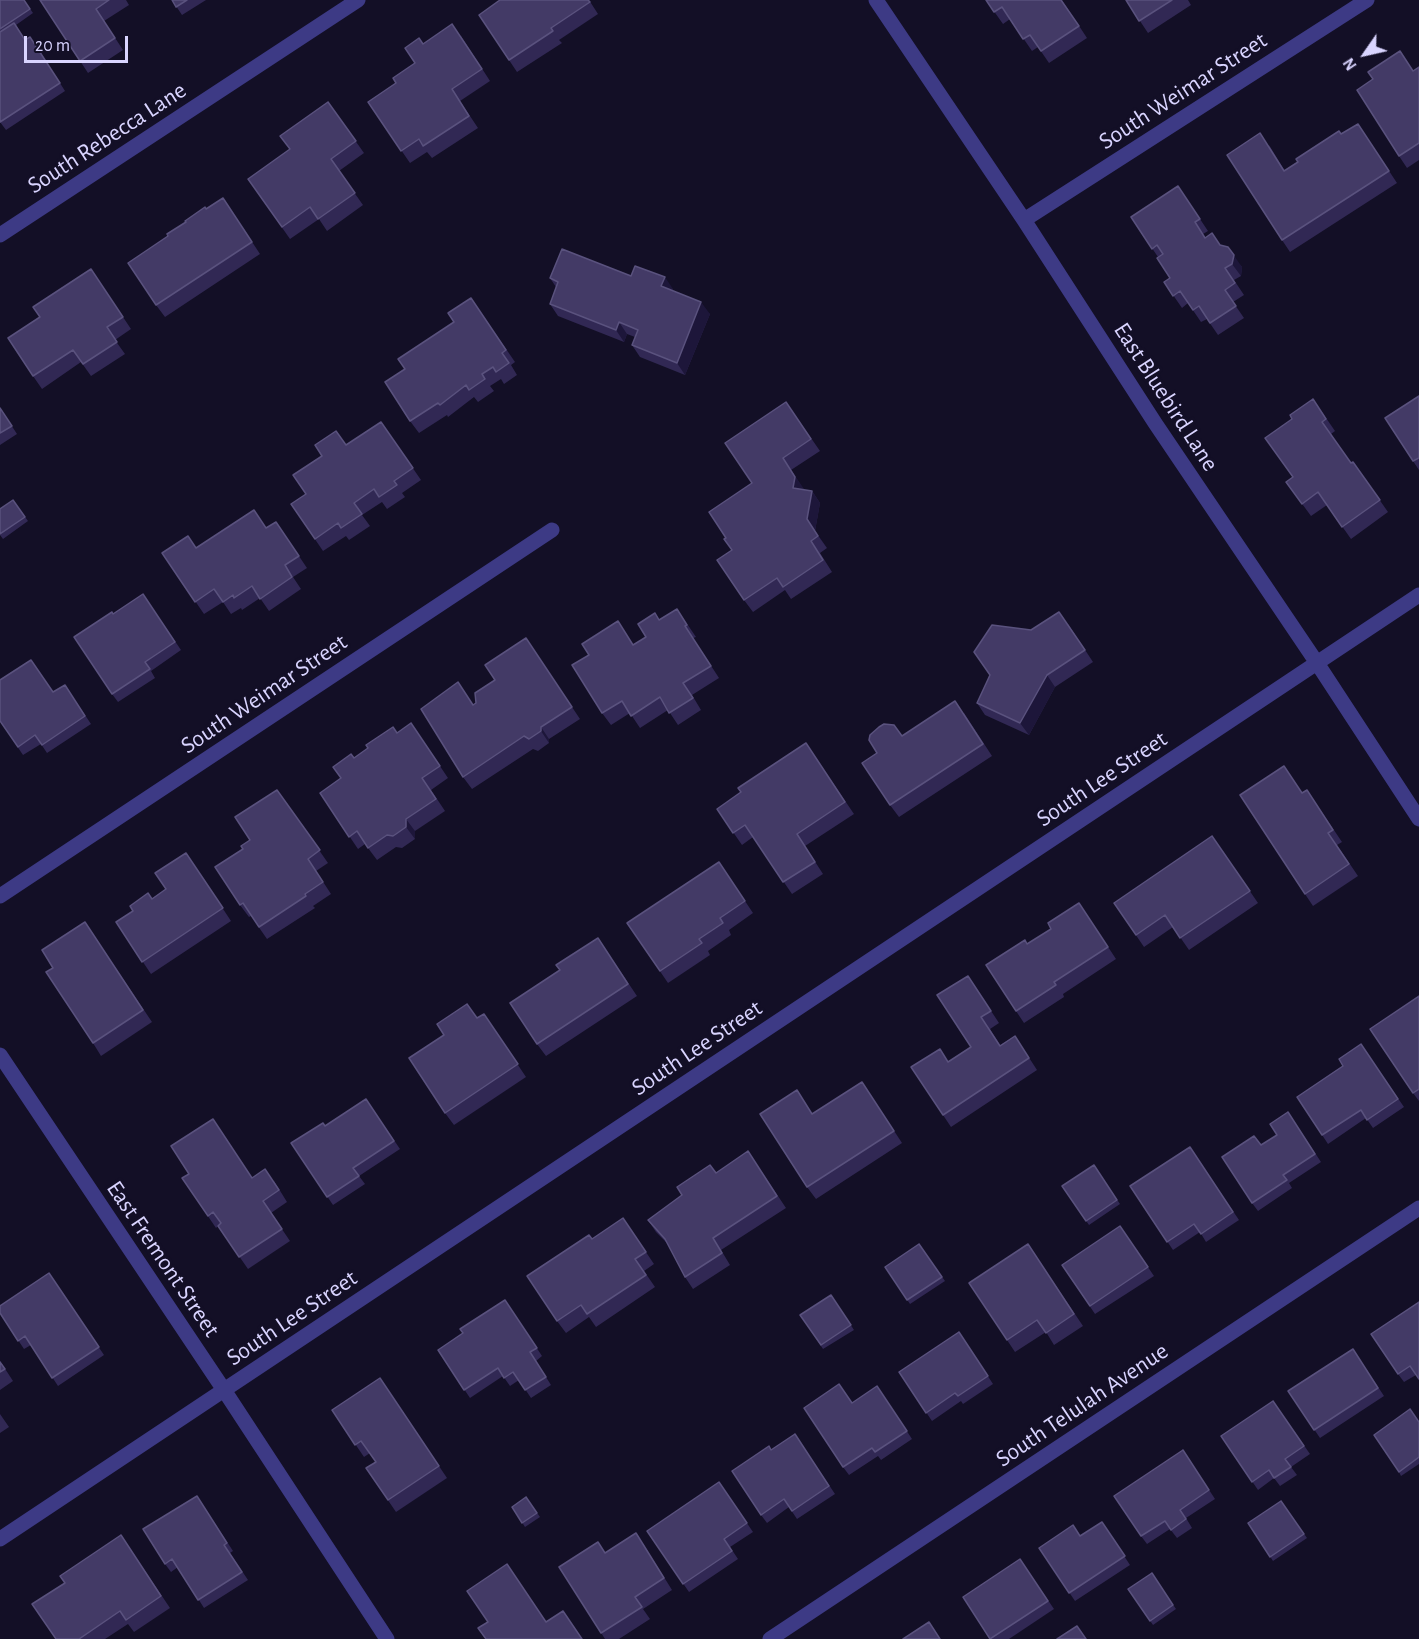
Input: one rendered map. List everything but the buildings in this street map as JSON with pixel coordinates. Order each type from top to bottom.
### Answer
[{"type":"street","name":"South Rebecca Lane","points":[[0,235],[358,0]]},
{"type":"street","name":"East Bluebird Lane","points":[[876,0],[1419,819]]},
{"type":"street","name":"South Weimar Street","points":[[1024,220],[1367,0]]},
{"type":"street","name":"South Weimar Street","points":[[0,896],[552,530]]},
{"type":"street","name":"South Lee Street","points":[[0,1539],[1419,595]]},
{"type":"street","name":"East Fremont Street","points":[[0,1055],[387,1639]]},
{"type":"street","name":"South Telulah Avenue","points":[[770,1639],[1419,1208]]}]
